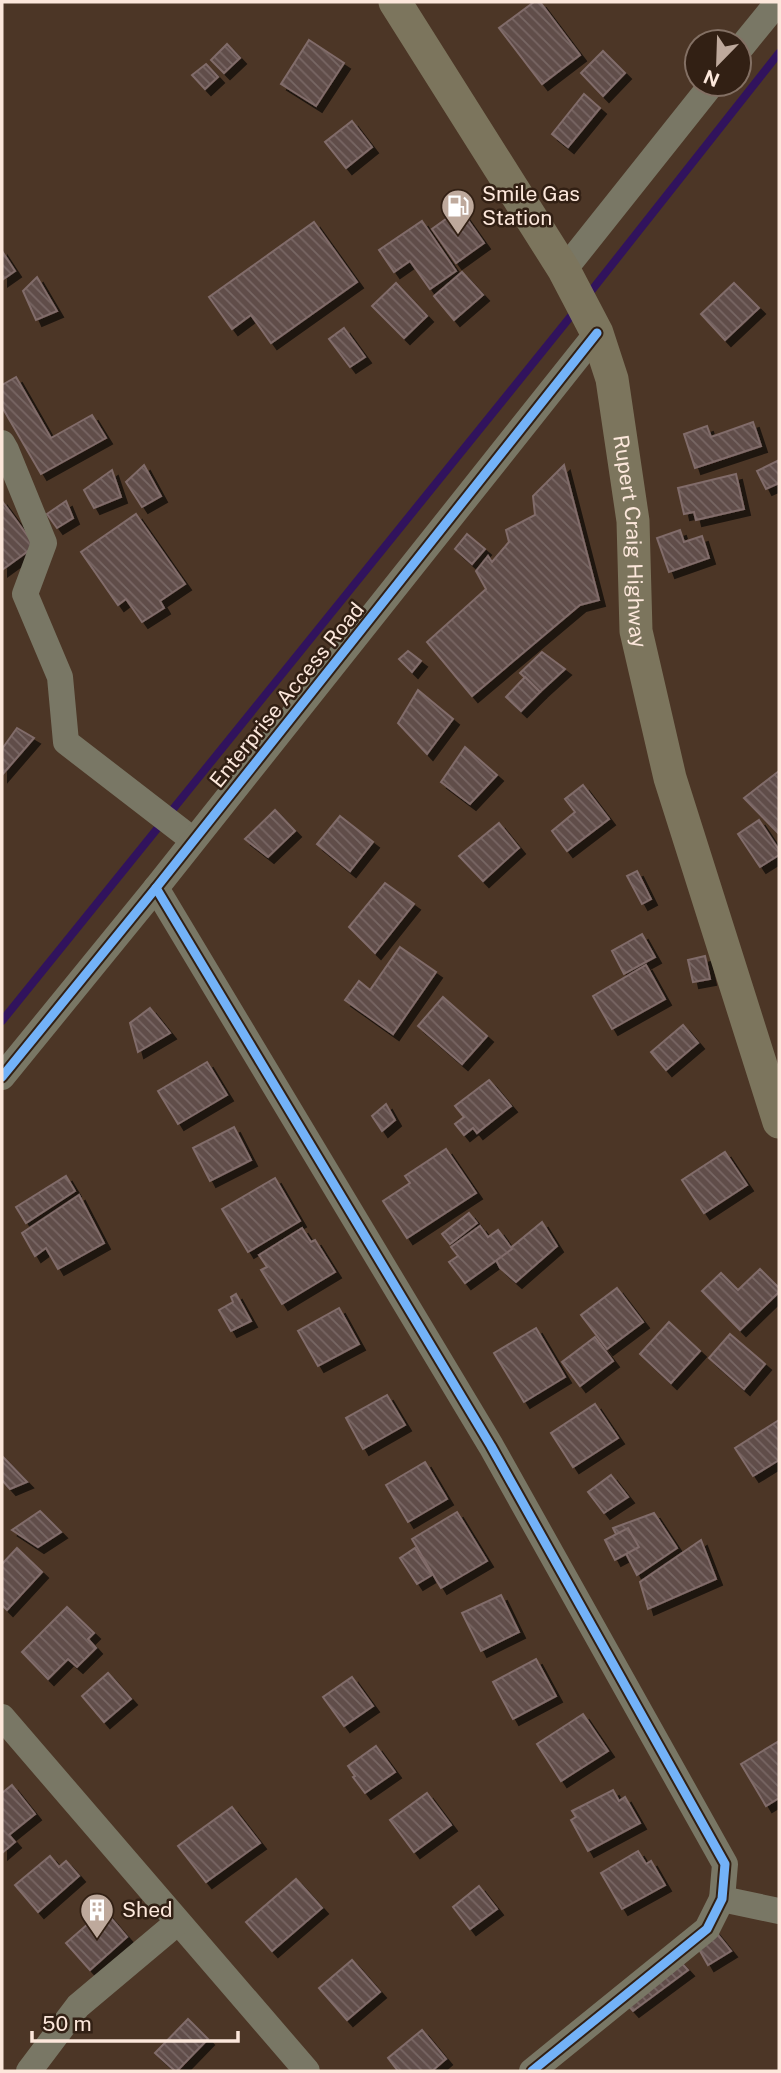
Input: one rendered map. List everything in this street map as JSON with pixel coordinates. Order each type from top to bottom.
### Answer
[{"type":"main road","name":"Rupert Craig Highway","points":[[395,2],[564,270],[597,333],[612,379],[633,521],[636,631],[667,764],[779,1122]]},
{"type":"street","points":[[753,33],[778,2]]},
{"type":"street","points":[[564,270],[701,98]]},
{"type":"street","name":"Enterprise Access Road","points":[[2,1077],[156,888],[597,333]]},
{"type":"street","points":[[2,443],[44,543],[25,594],[60,677],[66,742],[193,840]]},
{"type":"street","points":[[156,888],[477,1422],[725,1864],[722,1899],[707,1929],[532,2071]]},
{"type":"street","points":[[2,1717],[307,2071]]},
{"type":"street","points":[[722,1899],[779,1911]]},
{"type":"street","points":[[29,2071],[78,2006],[178,1922]]},
{"type":"building","points":[[534,2],[540,2],[580,55],[542,84],[499,28]]},
{"type":"building","points":[[309,40],[344,63],[316,106],[281,84]]},
{"type":"building","points":[[227,44],[240,58],[224,73],[211,60]]},
{"type":"building","points":[[603,51],[625,73],[603,96],[581,73]]},
{"type":"building","points":[[206,64],[218,77],[205,89],[192,75]]},
{"type":"building","points":[[584,94],[600,108],[568,147],[552,134]]},
{"type":"building","points":[[352,121],[372,147],[346,168],[325,142]]},
{"type":"building","name":"Smile Gas Station","points":[[460,209],[484,243],[456,263],[432,229]]},
{"type":"building","points":[[422,221],[456,271],[430,289],[410,261],[394,272],[379,250]]},
{"type":"building","points":[[314,222],[357,282],[271,343],[251,315],[232,329],[209,297]]},
{"type":"building","points":[[2,251],[15,271],[2,280]]},
{"type":"building","points":[[462,272],[483,295],[454,320],[434,296]]},
{"type":"building","points":[[37,277],[57,311],[36,320],[23,291]]},
{"type":"building","points":[[396,283],[427,316],[404,338],[372,306]]},
{"type":"building","points":[[734,283],[759,308],[725,340],[701,314]]},
{"type":"building","points":[[344,328],[365,357],[350,367],[329,339]]},
{"type":"building","points":[[16,377],[51,438],[92,415],[106,438],[41,474],[2,407],[2,385]]},
{"type":"building","points":[[753,422],[761,446],[695,468],[684,434],[707,426],[711,437]]},
{"type":"building","points":[[779,460],[779,483],[766,489],[757,471]]},
{"type":"building","points":[[144,465],[161,496],[142,507],[126,482]]},
{"type":"building","points":[[564,465],[599,600],[580,605],[472,696],[427,642],[486,589],[476,571],[488,556],[492,562],[509,542],[506,530],[535,515],[533,496]]},
{"type":"building","points":[[112,470],[121,497],[94,508],[84,490]]},
{"type":"building","points":[[736,474],[744,509],[696,520],[694,512],[684,514],[678,488]]},
{"type":"building","points":[[2,501],[35,546],[2,570]]},
{"type":"building","points":[[66,501],[73,518],[57,528],[47,514]]},
{"type":"building","points":[[136,514],[185,584],[160,601],[164,608],[142,622],[126,599],[118,605],[81,552]]},
{"type":"building","points":[[680,530],[684,542],[702,536],[709,558],[669,572],[657,538]]},
{"type":"building","points":[[467,534],[485,549],[472,564],[455,549]]},
{"type":"building","points":[[408,651],[421,661],[412,672],[399,659]]},
{"type":"building","points":[[542,652],[565,669],[540,692],[520,673]]},
{"type":"building","points":[[525,677],[540,692],[521,711],[506,697]]},
{"type":"building","points":[[418,690],[453,719],[427,754],[398,723]]},
{"type":"building","points":[[17,728],[34,738],[2,775],[2,749]]},
{"type":"building","points":[[465,747],[497,775],[470,804],[441,782]]},
{"type":"building","points":[[779,771],[779,834],[744,798]]},
{"type":"building","points":[[583,785],[609,819],[567,851],[552,831],[575,812],[565,799]]},
{"type":"building","points":[[275,810],[295,831],[268,857],[245,839]]},
{"type":"building","points":[[340,816],[373,842],[350,871],[317,844]]},
{"type":"building","points":[[759,820],[779,850],[779,855],[760,867],[738,834]]},
{"type":"building","points":[[499,823],[519,848],[483,881],[459,856]]},
{"type":"building","points":[[637,871],[651,899],[642,904],[627,876]]},
{"type":"building","points":[[385,883],[414,904],[375,953],[349,927]]},
{"type":"building","points":[[642,934],[655,957],[624,974],[612,951]]},
{"type":"building","points":[[400,947],[436,972],[393,1034],[345,1000],[359,981],[370,990]]},
{"type":"building","points":[[705,956],[710,979],[693,982],[688,960]]},
{"type":"building","points":[[646,965],[665,999],[612,1029],[593,996]]},
{"type":"building","points":[[443,997],[487,1036],[462,1064],[418,1026]]},
{"type":"building","points":[[150,1008],[170,1033],[138,1052],[130,1023]]},
{"type":"building","points":[[683,1025],[698,1043],[666,1070],[651,1052]]},
{"type":"building","points":[[207,1062],[227,1095],[178,1124],[158,1091]]},
{"type":"building","points":[[489,1080],[511,1106],[477,1133],[473,1128],[464,1135],[455,1124],[464,1117],[455,1106]]},
{"type":"building","points":[[386,1104],[395,1120],[382,1131],[372,1116]]},
{"type":"building","points":[[234,1127],[251,1160],[210,1181],[193,1148]]},
{"type":"building","points":[[446,1149],[476,1193],[407,1238],[383,1201],[410,1183],[405,1176]]},
{"type":"building","points":[[725,1152],[747,1185],[704,1213],[682,1180]]},
{"type":"building","points":[[66,1176],[75,1191],[26,1223],[16,1207]]},
{"type":"building","points":[[275,1178],[300,1221],[248,1252],[222,1209]]},
{"type":"building","points":[[79,1195],[104,1243],[58,1269],[46,1248],[35,1256],[22,1233]]},
{"type":"building","points":[[469,1213],[477,1223],[450,1244],[442,1234]]},
{"type":"building","points":[[542,1222],[557,1246],[516,1282],[500,1268],[496,1260]]},
{"type":"building","points":[[480,1226],[488,1237],[498,1230],[512,1249],[465,1283],[449,1262],[458,1256],[451,1247]]},
{"type":"building","points":[[302,1228],[311,1242],[315,1240],[335,1272],[282,1304],[261,1270],[267,1267],[259,1255]]},
{"type":"building","points":[[760,1269],[779,1288],[779,1292],[740,1330],[702,1291],[721,1273],[738,1290]]},
{"type":"building","points":[[617,1288],[643,1322],[607,1349],[581,1315]]},
{"type":"building","points":[[236,1294],[251,1321],[231,1331],[219,1310],[233,1302],[231,1297]]},
{"type":"building","points":[[339,1308],[359,1344],[318,1366],[298,1331]]},
{"type":"building","points":[[669,1322],[700,1351],[671,1383],[640,1354]]},
{"type":"building","points":[[536,1328],[565,1377],[524,1402],[494,1353]]},
{"type":"building","points":[[730,1334],[765,1364],[744,1389],[709,1358]]},
{"type":"building","points":[[595,1337],[613,1361],[580,1386],[562,1362]]},
{"type":"building","points":[[387,1395],[405,1425],[363,1449],[346,1418]]},
{"type":"building","points":[[595,1404],[618,1438],[573,1467],[551,1433]]},
{"type":"building","points":[[779,1420],[779,1460],[753,1476],[735,1448]]},
{"type":"building","points":[[2,1456],[27,1482],[10,1489],[2,1480]]},
{"type":"building","points":[[425,1462],[447,1499],[408,1522],[386,1485]]},
{"type":"building","points":[[611,1475],[628,1497],[604,1513],[588,1492]]},
{"type":"building","points":[[40,1511],[61,1532],[38,1547],[12,1530]]},
{"type":"building","points":[[457,1512],[487,1561],[441,1588],[412,1539]]},
{"type":"building","points":[[654,1513],[677,1548],[637,1575],[613,1528]]},
{"type":"building","points":[[628,1528],[639,1547],[615,1560],[605,1540]]},
{"type":"building","points":[[701,1540],[716,1579],[648,1609],[640,1582]]},
{"type":"building","points":[[17,1548],[42,1572],[7,1610],[2,1605],[2,1564]]},
{"type":"building","points":[[415,1548],[432,1575],[417,1584],[400,1558]]},
{"type":"building","points":[[501,1595],[519,1632],[481,1651],[462,1613]]},
{"type":"building","points":[[67,1607],[94,1633],[88,1639],[96,1648],[77,1667],[68,1659],[48,1679],[22,1652]]},
{"type":"building","points":[[536,1659],[556,1696],[513,1719],[493,1682]]},
{"type":"building","points":[[108,1673],[131,1699],[104,1722],[82,1696]]},
{"type":"building","points":[[352,1677],[373,1706],[344,1726],[323,1697]]},
{"type":"building","points":[[583,1714],[608,1751],[561,1781],[537,1744]]},
{"type":"building","points":[[779,1741],[779,1798],[766,1806],[741,1764]]},
{"type":"building","points":[[376,1746],[395,1772],[365,1793],[348,1766]]},
{"type":"building","points":[[12,1785],[35,1814],[9,1835],[15,1842],[2,1853],[2,1793]]},
{"type":"building","points":[[613,1790],[619,1801],[625,1797],[640,1823],[588,1851],[571,1820],[576,1817],[572,1811]]},
{"type":"building","points":[[427,1793],[451,1825],[414,1852],[390,1820]]},
{"type":"building","points":[[232,1807],[260,1843],[206,1882],[178,1846]]},
{"type":"building","points":[[638,1851],[646,1864],[651,1861],[665,1885],[622,1909],[601,1873]]},
{"type":"building","points":[[50,1856],[59,1867],[66,1861],[79,1876],[38,1912],[15,1885]]},
{"type":"building","points":[[296,1879],[322,1908],[272,1951],[246,1922]]},
{"type":"building","points":[[479,1886],[497,1909],[470,1929],[453,1907]]},
{"type":"building","name":"Shed","points":[[104,1910],[127,1937],[90,1970],[66,1943]]},
{"type":"building","points":[[714,1930],[731,1951],[708,1965],[696,1944]]},
{"type":"building","points":[[676,1957],[688,1970],[633,2011],[625,2002]]},
{"type":"building","points":[[352,1960],[380,1992],[347,2020],[319,1988]]},
{"type":"building","points":[[188,2019],[208,2039],[175,2071],[155,2053]]},
{"type":"building","points":[[422,2030],[446,2059],[432,2071],[398,2071],[388,2058]]},
{"type":"waterway","points":[[588,295],[779,53]]},
{"type":"waterway","points":[[2,1021],[575,311]]},
{"type":"cycle path","points":[[2,1077],[156,888],[597,333]]},
{"type":"cycle path","points":[[156,888],[491,1446],[725,1864],[722,1899],[707,1929],[532,2071]]},
{"type":"place","name":"Smile Gas Station","points":[[458,236]]},
{"type":"place","name":"Shed","points":[[97,1940]]}]
